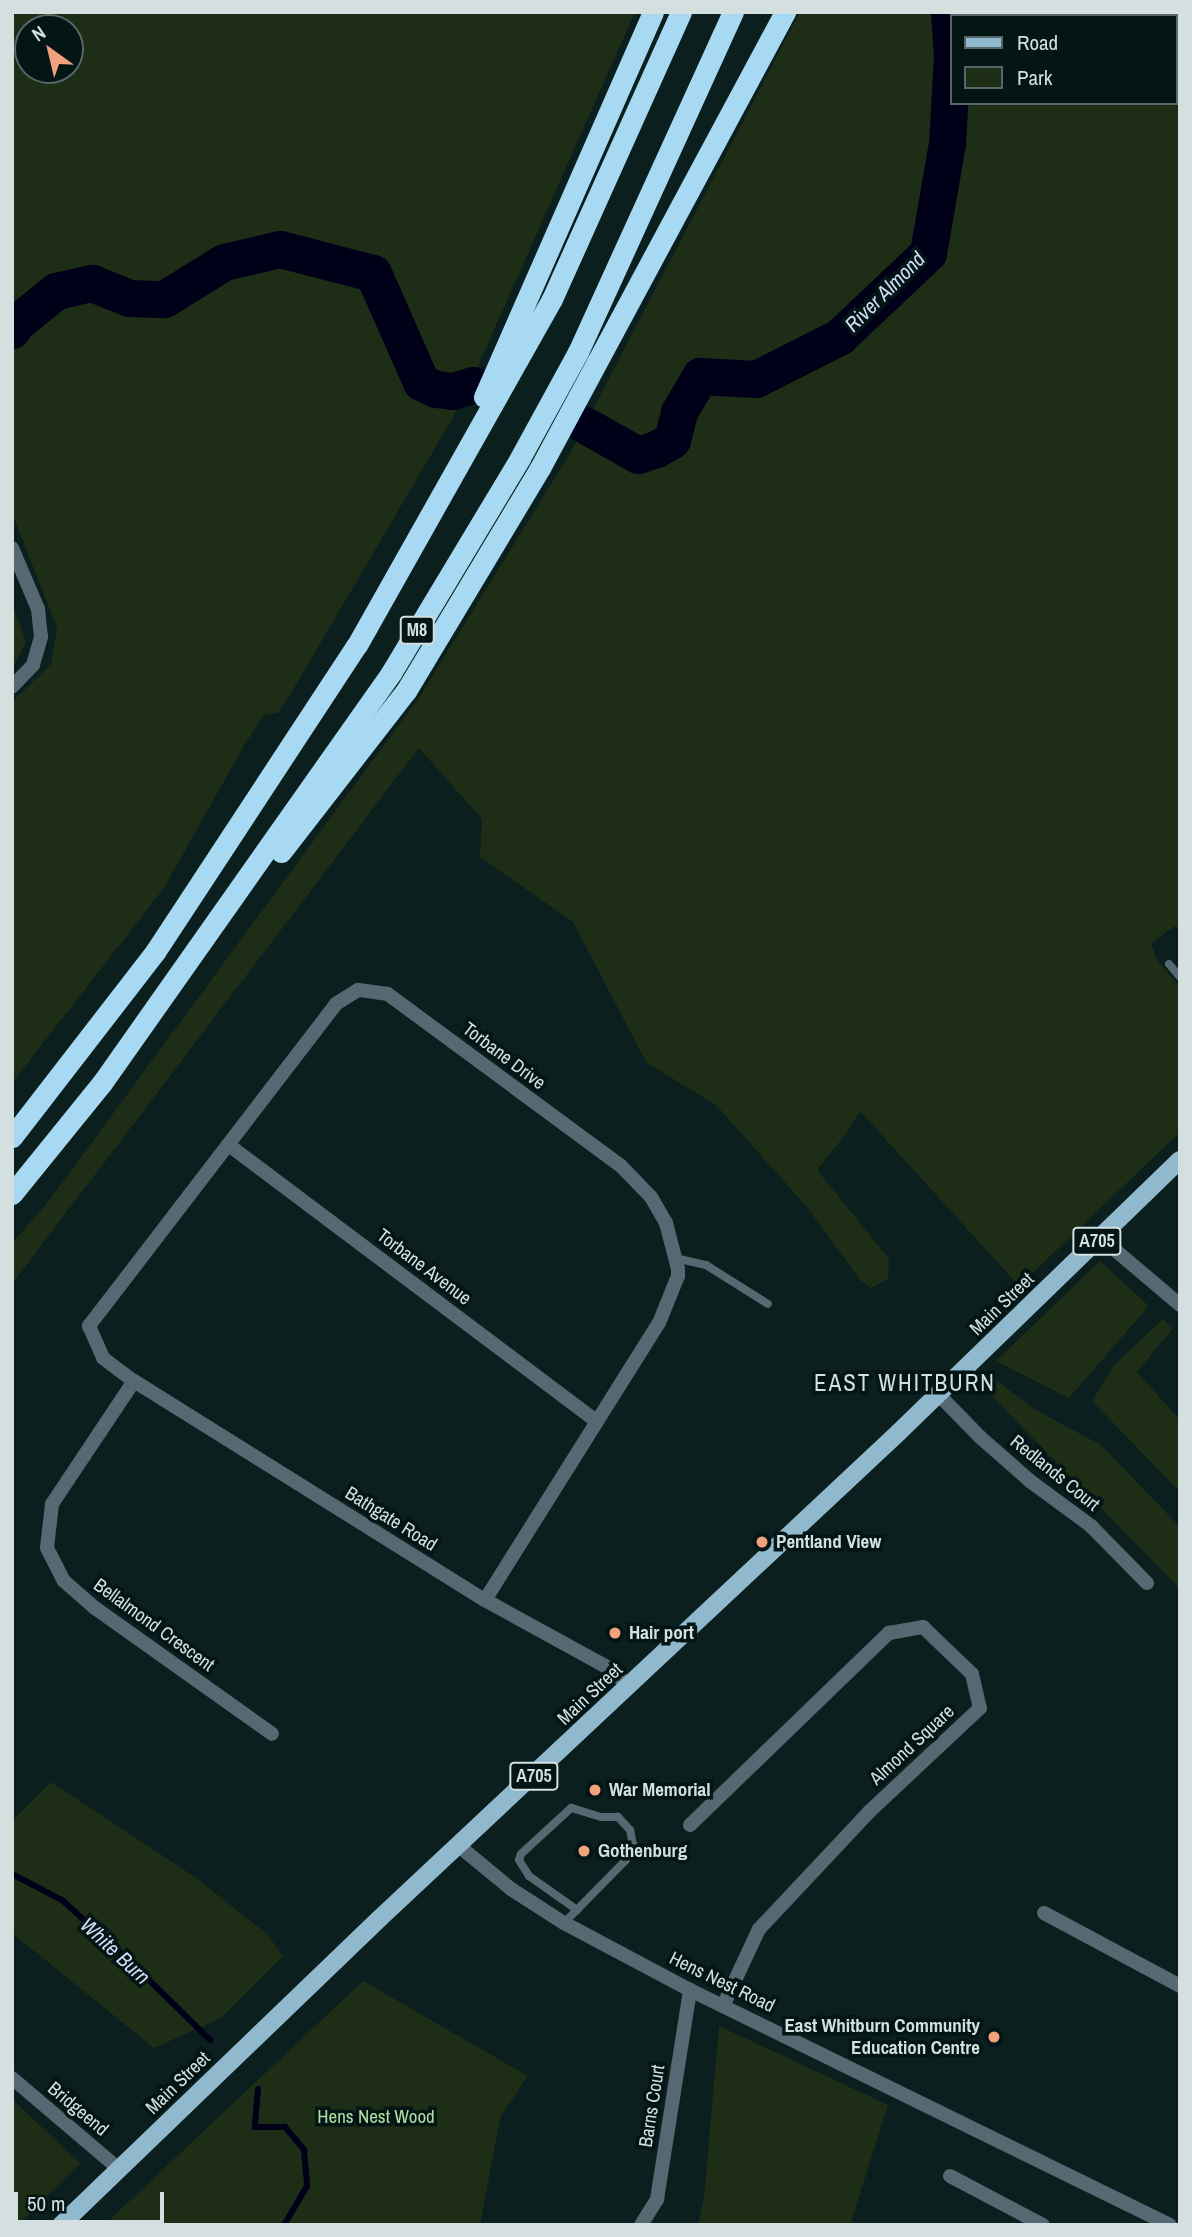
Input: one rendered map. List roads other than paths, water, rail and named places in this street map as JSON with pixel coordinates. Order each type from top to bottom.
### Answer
[{"type":"highway","name":"M8","points":[[431,517],[653,12]]},
{"type":"highway","name":"M8","points":[[12,1138],[155,952],[357,645],[552,299],[681,12]]},
{"type":"highway","name":"M8","points":[[102,1083],[391,673],[520,458],[578,352],[733,12]]},
{"type":"highway","name":"M8","points":[[12,1194],[102,1083],[406,691],[540,468],[785,12]]},
{"type":"main road","name":"Main Street","points":[[119,2169],[943,1389],[1180,1160]]},
{"type":"main road","name":"A705","points":[[61,2225],[119,2169]]},
{"type":"street","points":[[12,548],[38,609],[41,637],[33,665],[12,687]]},
{"type":"street","name":"Torbane Drive","points":[[134,1381],[103,1358],[89,1326],[230,1146],[336,1004],[358,990],[388,994],[621,1167],[651,1197],[666,1223],[678,1276],[659,1323],[485,1600]]},
{"type":"street","name":"Torbane Avenue","points":[[230,1146],[596,1420]]},
{"type":"street","points":[[1101,1238],[1180,1305]]},
{"type":"street","name":"Bathgate Road","points":[[134,1381],[485,1600],[605,1666],[630,1686]]},
{"type":"street","name":"Bellalmond Crescent","points":[[134,1381],[52,1504],[47,1548],[64,1581],[95,1608],[272,1734]]},
{"type":"street","name":"Redlands Court","points":[[943,1389],[980,1437],[1030,1481],[1091,1526],[1147,1583]]},
{"type":"street","name":"Almond Square","points":[[690,1825],[889,1633],[923,1627],[972,1674],[980,1708],[869,1812],[759,1929],[724,2004]]},
{"type":"street","name":"Hens Nest Road","points":[[459,1846],[511,1889],[564,1923],[690,1990],[724,2004],[1170,2225]]},
{"type":"street","points":[[1044,1913],[1180,1986]]},
{"type":"street","name":"Barns Court","points":[[641,2225],[657,2199],[690,1990]]},
{"type":"street","name":"Bridgeend","points":[[12,2078],[119,2169]]},
{"type":"street","points":[[950,2176],[1043,2225]]},
{"type":"lane","points":[[1169,964],[1180,977]]},
{"type":"lane","points":[[675,1258],[706,1265],[768,1304]]},
{"type":"lane","points":[[564,1923],[577,1910],[626,1860],[633,1845],[630,1830],[618,1817],[571,1808],[521,1854],[520,1860],[530,1876],[577,1910]]},
{"type":"waterway","name":"River Almond","points":[[949,12],[950,27]]},
{"type":"waterway","name":"River Almond","points":[[583,424],[638,455],[656,449],[672,440],[679,412],[700,376],[756,379],[839,337],[928,253],[947,143],[950,91]]},
{"type":"waterway","name":"River Almond","points":[[12,330],[15,324],[56,291],[92,283],[129,298],[164,299],[224,262],[280,249],[373,273],[421,382],[436,389],[453,391],[473,385]]},
{"type":"waterway","name":"White Burn","points":[[12,1874],[62,1900],[210,2040]]},
{"type":"waterway","name":"White Burn","points":[[258,2089],[255,2127],[285,2127],[304,2150],[307,2186],[284,2225]]},
{"type":"place","name":"Pentland View","points":[[762,1542]]},
{"type":"place","name":"Hair port","points":[[615,1633]]},
{"type":"place","name":"War Memorial","points":[[595,1790]]},
{"type":"place","name":"Gothenburg","points":[[584,1851]]},
{"type":"place","name":"East Whitburn Community Education Centre","points":[[994,2037]]},
{"type":"district","name":"EAST WHITBURN","points":[[905,1383]]},
{"type":"park label","name":"Hens Nest Wood","points":[[376,2117]]}]
